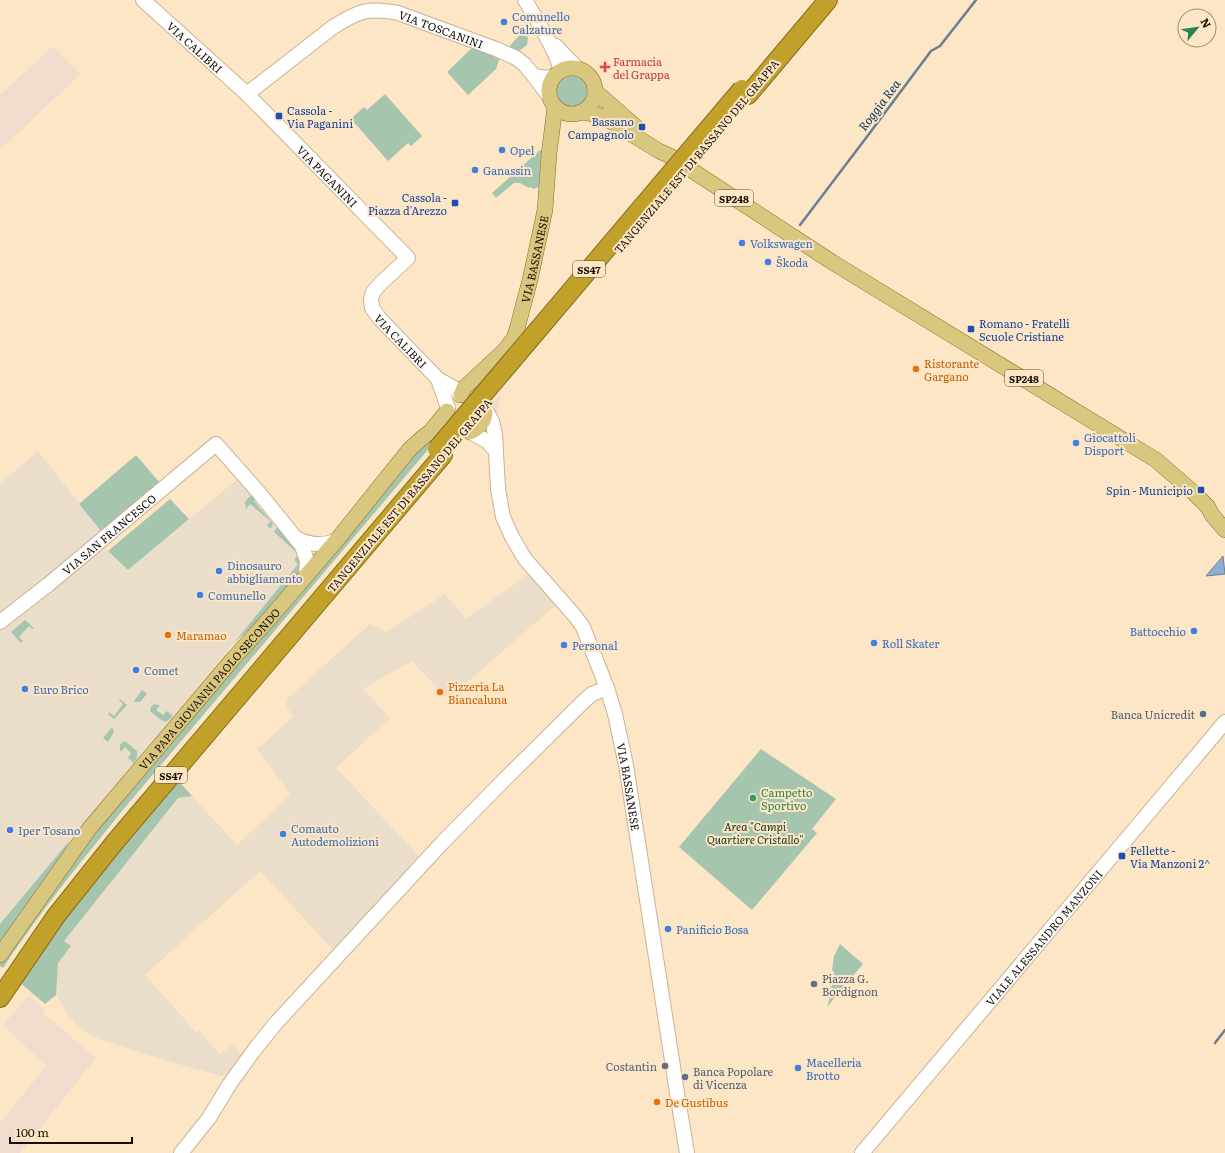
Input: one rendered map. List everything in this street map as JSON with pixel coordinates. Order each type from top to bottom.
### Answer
[{"type":"highway","name":"TANGENZIALE EST DI BASSANO DEL GRAPPA","points":[[745,92],[817,0]]},
{"type":"highway","name":"TANGENZIALE EST DI BASSANO DEL GRAPPA","points":[[5,982],[120,836],[440,452],[745,92],[828,0]]},
{"type":"main road","points":[[552,101],[548,89],[556,74],[570,67],[576,68]]},
{"type":"main road","name":"SP248","points":[[576,68],[589,75],[594,82],[595,91],[670,156],[832,262],[1156,460],[1184,483],[1208,507],[1225,530]]},
{"type":"main road","points":[[552,138],[576,113],[587,109],[594,98],[595,91]]},
{"type":"main road","name":"SP248","points":[[552,101],[566,113],[602,116],[659,151],[670,156]]},
{"type":"main road","name":"VIA BASSANESE","points":[[444,421],[451,402],[470,393],[464,388],[487,368],[514,338],[532,273],[545,210],[552,138],[552,101]]},
{"type":"main road","points":[[470,393],[487,368]]},
{"type":"main road","name":"VIA BASSANESE","points":[[470,432],[479,427],[482,423],[485,410]]},
{"type":"main road","name":"VIA PAPA GIOVANNI PAOLO SECONDO","points":[[0,955],[89,829],[321,559],[415,444],[444,421]]},
{"type":"main road","name":"SP248","points":[[1208,507],[1216,511],[1225,520]]},
{"type":"street","name":"VIA CALIBRI","points":[[143,0],[247,94]]},
{"type":"street","name":"SP248","points":[[524,0],[543,31],[558,62],[556,74]]},
{"type":"street","name":"VIA TOSCANINI","points":[[247,94],[346,18],[371,10],[382,10],[398,12],[496,49],[520,60],[552,101]]},
{"type":"street","name":"SP248","points":[[543,31],[576,68]]},
{"type":"street","points":[[534,76],[546,78],[556,74]]},
{"type":"street","name":"VIA PAGANINI","points":[[247,94],[408,258],[381,283],[373,292],[371,299]]},
{"type":"street","name":"VIA CALIBRI","points":[[371,299],[374,312],[438,379],[456,389],[470,393]]},
{"type":"street","name":"VIA CALIBRI","points":[[438,379],[444,421]]},
{"type":"street","name":"VIA BASSANESE","points":[[485,410],[494,427],[498,489],[501,508],[512,537],[531,567],[580,624],[591,646],[615,714],[626,765],[687,1153]]},
{"type":"street","name":"VIA BASSANESE","points":[[470,432],[487,441],[495,450]]},
{"type":"street","name":"VIA SAN FRANCESCO","points":[[0,622],[49,584],[216,444],[303,544]]},
{"type":"street","points":[[303,544],[322,545],[336,541]]},
{"type":"street","points":[[303,544],[315,548],[321,559]]},
{"type":"street","points":[[303,544],[307,565],[306,576]]},
{"type":"street","points":[[181,1153],[209,1118],[229,1085],[276,1023],[474,809],[586,699],[592,694],[607,688]]},
{"type":"street","name":"VIALE ALESSANDRO MANZONI","points":[[862,1153],[1225,722]]},
{"type":"shaded area","points":[[54,47],[80,74],[0,150],[0,95],[51,48]]},
{"type":"shaded area","points":[[501,393],[496,420],[492,404]]},
{"type":"shaded area","points":[[38,451],[102,532],[97,536],[107,550],[128,570],[240,477],[304,560],[247,631],[234,643],[70,840],[59,861],[0,944],[0,484]]},
{"type":"shaded area","points":[[533,571],[558,603],[448,699],[412,661],[363,689],[390,718],[336,768],[420,857],[415,862],[413,861],[404,872],[405,874],[334,951],[260,871],[145,975],[196,1032],[199,1030],[219,1054],[234,1044],[243,1057],[232,1073],[221,1076],[171,1062],[101,1040],[90,1035],[78,1026],[69,1016],[56,995],[58,963],[71,946],[64,941],[178,798],[192,796],[237,845],[290,794],[257,749],[293,717],[286,705],[288,698],[370,624],[387,632],[445,594],[466,619]]},
{"type":"shaded area","points":[[29,995],[44,1009],[43,1013],[96,1058],[20,1153],[0,1153],[0,1123],[46,1066],[3,1025]]},
{"type":"green space","points":[[524,30],[528,38],[527,45],[518,52],[507,49]]},
{"type":"green space","points":[[472,48],[500,57],[496,69],[468,95],[447,72]]},
{"type":"green space","points":[[572,75],[584,80],[589,92],[584,104],[572,109],[560,104],[555,92],[560,80]]},
{"type":"green space","points":[[385,94],[422,136],[411,146],[408,143],[388,161],[351,119],[364,107],[367,110]]},
{"type":"green space","points":[[541,150],[540,186],[534,189],[520,183],[514,183],[496,198],[492,193]]},
{"type":"green space","points":[[443,432],[122,811],[46,908],[3,968],[0,966],[0,959],[64,870],[417,445]]},
{"type":"green space","points":[[136,455],[160,483],[102,532],[79,504]]},
{"type":"green space","points":[[254,495],[256,497],[254,501],[273,524],[271,529],[267,526],[270,521],[250,504],[246,509],[245,502],[249,497]]},
{"type":"green space","points":[[170,499],[189,519],[128,570],[108,551]]},
{"type":"green space","points":[[279,524],[293,540],[302,569],[256,623],[234,643],[298,564],[294,560],[297,556],[296,552],[274,532]]},
{"type":"green space","points":[[25,620],[34,628],[33,629],[29,626],[19,637],[23,641],[21,643],[11,632]]},
{"type":"green space","points":[[142,690],[147,694],[140,702],[135,702],[134,701]]},
{"type":"green space","points":[[120,699],[127,705],[114,719],[108,714],[109,712],[114,716],[123,704],[119,700]]},
{"type":"green space","points":[[154,704],[160,705],[156,710],[163,715],[167,711],[173,716],[166,722],[161,720],[150,711]]},
{"type":"green space","points":[[112,727],[114,732],[108,742],[103,738]]},
{"type":"green space","points":[[125,741],[137,751],[137,758],[134,763],[128,758],[131,753],[125,747],[121,752],[120,750],[120,744]]},
{"type":"green space","name":"Area \"Campi Quartiere Cristallo\"","points":[[761,749],[836,799],[812,829],[817,833],[752,910],[679,847]]},
{"type":"green space","points":[[175,777],[192,796],[178,798],[64,941],[71,946],[58,963],[56,995],[45,1004],[18,981],[49,933]]},
{"type":"green space","points":[[70,840],[59,861],[0,944],[0,924]]},
{"type":"green space","points":[[840,944],[863,964],[827,1007],[831,994],[832,982],[834,979],[834,972],[832,970],[834,956]]},
{"type":"water","points":[[1223,556],[1225,574],[1206,576]]},
{"type":"waterway","name":"Roggia Rea","points":[[800,225],[931,51],[940,46],[976,0]]},
{"type":"waterway","points":[[1215,1043],[1225,1030]]},
{"type":"place","name":"Comunello Calzature","points":[[504,22]]},
{"type":"place","name":"Farmacia del Grappa","points":[[605,67]]},
{"type":"place","name":"Cassola - Via Paganini","points":[[279,116]]},
{"type":"place","name":"Bassano Campagnolo","points":[[642,127]]},
{"type":"place","name":"Opel","points":[[502,150]]},
{"type":"place","name":"Ganassin","points":[[475,170]]},
{"type":"place","name":"Cassola - Piazza d'Arezzo","points":[[455,203]]},
{"type":"place","name":"Volkswagen","points":[[742,243]]},
{"type":"place","name":"Škoda","points":[[768,262]]},
{"type":"place","name":"Romano - Fratelli Scuole Cristiane","points":[[971,329]]},
{"type":"place","name":"Ristorante Gargano","points":[[916,369]]},
{"type":"place","name":"Giocattoli Disport","points":[[1076,443]]},
{"type":"place","name":"Spin - Municipio","points":[[1201,490]]},
{"type":"place","name":"Dinosauro abbigliamento","points":[[219,571]]},
{"type":"place","name":"Comunello","points":[[200,595]]},
{"type":"place","name":"Battocchio","points":[[1194,631]]},
{"type":"place","name":"Maramao","points":[[168,635]]},
{"type":"place","name":"Roll Skater","points":[[874,643]]},
{"type":"place","name":"Personal","points":[[564,645]]},
{"type":"place","name":"Comet","points":[[136,670]]},
{"type":"place","name":"Euro Brico","points":[[25,689]]},
{"type":"place","name":"Pizzeria La Biancaluna","points":[[440,692]]},
{"type":"place","name":"Banca Unicredit","points":[[1203,714]]},
{"type":"place","name":"Campetto Sportivo","points":[[753,798]]},
{"type":"place","name":"Iper Tosano","points":[[10,830]]},
{"type":"place","name":"Comauto Autodemolizioni","points":[[283,834]]},
{"type":"place","name":"Fellette - Via Manzoni 2^","points":[[1122,856]]},
{"type":"place","name":"Panificio Bosa","points":[[668,929]]},
{"type":"place","name":"Piazza G. Bordignon","points":[[814,984]]},
{"type":"place","name":"Costantin","points":[[665,1066]]},
{"type":"place","name":"Macelleria Brotto","points":[[798,1068]]},
{"type":"place","name":"Banca Popolare di Vicenza","points":[[685,1077]]},
{"type":"place","name":"De Gustibus","points":[[657,1102]]}]
